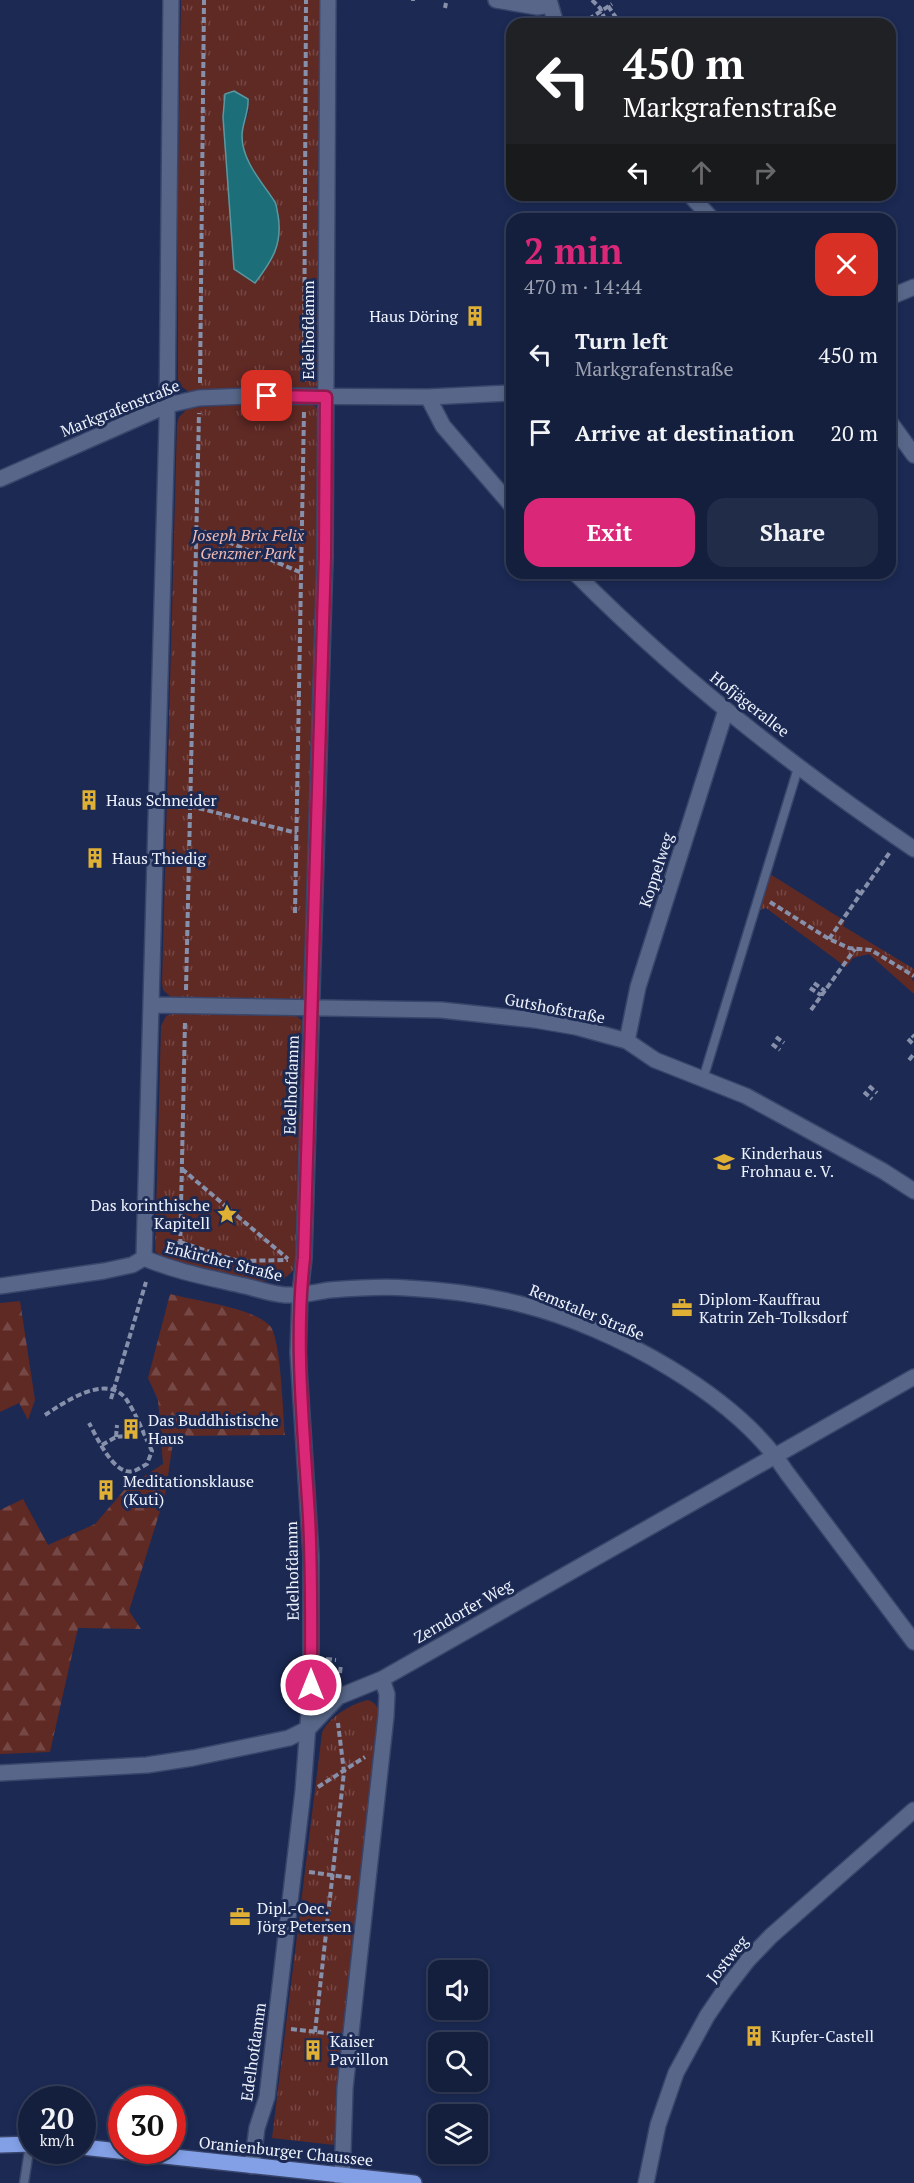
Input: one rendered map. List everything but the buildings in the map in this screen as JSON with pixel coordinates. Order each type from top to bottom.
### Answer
[{"type":"main road","points":[[0,2145],[18,2144]]},
{"type":"main road","name":"Oranienburger Chaussee","points":[[96,2149],[252,2166],[342,2179],[414,2183]]},
{"type":"street","points":[[144,1258],[168,405],[168,125],[171,0]]},
{"type":"street","name":"Edelhofdamm","points":[[252,2166],[257,2128],[267,2097],[309,1728],[312,1589],[298,1353],[304,1258],[325,556],[328,0]]},
{"type":"street","points":[[496,0],[537,7],[549,3],[554,18]]},
{"type":"street","points":[[696,201],[706,213]]},
{"type":"street","points":[[896,294],[914,287]]},
{"type":"street","name":"Markgrafenstraße","points":[[0,479],[168,405],[199,398],[428,397],[506,393]]},
{"type":"street","points":[[428,397],[443,426],[506,499]]},
{"type":"street","points":[[896,430],[914,455]]},
{"type":"street","name":"Hofjägerallee","points":[[581,579],[726,710],[914,849]]},
{"type":"street","name":"Koppelweg","points":[[627,1041],[638,987],[726,710]]},
{"type":"street","name":"Gutshofstraße","points":[[152,1005],[430,1010],[488,1014],[576,1027],[627,1041],[655,1060],[774,1110],[884,1171],[914,1191]]},
{"type":"street","name":"Enkircher Straße","points":[[0,1286],[132,1265],[144,1258],[179,1271],[211,1279],[285,1295],[300,1294]]},
{"type":"street","name":"Remstaler Straße","points":[[300,1294],[386,1287],[443,1290],[481,1296],[539,1309],[604,1334],[669,1367],[724,1407],[775,1455],[914,1642]]},
{"type":"street","name":"Zerndorfer Weg","points":[[0,1773],[136,1766],[193,1758],[289,1738],[309,1728],[338,1697],[382,1679],[914,1377]]},
{"type":"street","points":[[342,2179],[345,2088],[386,1716],[387,1694],[382,1679]]},
{"type":"street","name":"Jostweg","points":[[646,2183],[658,2125],[676,2073],[703,2023],[724,1991],[748,1960],[771,1936],[914,1810]]},
{"type":"lane","points":[[703,1079],[799,765]]},
{"type":"lane","points":[[24,2183],[27,2164]]},
{"type":"path","points":[[200,391],[204,0]]},
{"type":"path","points":[[304,389],[306,0]]},
{"type":"path","points":[[592,0],[605,18]]},
{"type":"path","points":[[590,18],[610,5],[617,18]]},
{"type":"path","points":[[295,917],[304,404]]},
{"type":"path","points":[[186,998],[199,406]]},
{"type":"path","points":[[195,528],[302,573]]},
{"type":"path","points":[[189,806],[297,833]]},
{"type":"path","points":[[829,939],[899,839]]},
{"type":"path","points":[[861,884],[866,887]]},
{"type":"path","points":[[856,890],[861,894]]},
{"type":"path","points":[[759,896],[829,939],[855,949],[871,950],[914,976]]},
{"type":"path","points":[[811,1010],[855,949]]},
{"type":"path","points":[[814,983],[825,991]]},
{"type":"path","points":[[810,988],[821,995]]},
{"type":"path","points":[[182,1168],[289,1260],[238,1261],[180,1242],[185,1012]]},
{"type":"path","points":[[776,1037],[784,1043]]},
{"type":"path","points":[[908,1040],[914,1045]]},
{"type":"path","points":[[772,1044],[780,1050]]},
{"type":"path","points":[[909,1060],[914,1054]]},
{"type":"path","points":[[869,1086],[877,1093]]},
{"type":"path","points":[[864,1092],[872,1099]]},
{"type":"path","points":[[111,1399],[146,1282]]},
{"type":"path","points":[[45,1415],[72,1397],[96,1389],[114,1391],[126,1398],[152,1451],[147,1464],[133,1472],[122,1470],[114,1465],[89,1423]]},
{"type":"path","points":[[116,1437],[117,1425]]},
{"type":"path","points":[[102,1444],[116,1437],[127,1436]]},
{"type":"path","points":[[340,1673],[341,1664]]},
{"type":"path","points":[[315,2032],[344,1772],[337,1716]]},
{"type":"path","points":[[314,1790],[369,1754]]},
{"type":"path","points":[[304,1872],[363,1879]]},
{"type":"path","points":[[285,2028],[335,2034]]},
{"type":"green space","points":[[181,0],[324,0],[319,385],[314,388],[189,392],[178,384]],"holes":[[[225,94],[249,110],[242,133],[244,151],[259,180],[276,204],[234,269],[223,117]]]},
{"type":"green space","name":"Joseph Brix Felix Genzmer Park","points":[[256,403],[309,404],[315,406],[322,415],[307,993],[300,1000],[294,1001],[172,998],[163,990],[162,983],[177,424],[179,417],[188,408]]},
{"type":"green space","points":[[770,874],[845,921],[843,926],[914,969],[912,980],[914,981],[914,994],[869,954],[853,958],[846,967],[766,908],[760,910]]},
{"type":"green space","points":[[178,1012],[296,1016],[306,1023],[297,1265],[282,1279],[250,1280],[212,1272],[175,1262],[155,1251],[161,1026],[166,1016]]},
{"type":"green space","points":[[170,1294],[237,1309],[262,1319],[270,1326],[277,1345],[285,1435],[174,1436],[165,1495],[129,1611],[141,1629],[78,1628],[50,1752],[0,1754],[0,1510],[23,1499],[48,1545],[95,1524],[126,1488],[163,1464],[158,1400],[148,1378]]},
{"type":"green space","points":[[20,1301],[35,1400],[28,1420],[19,1403],[0,1412],[0,1303]]},
{"type":"green space","points":[[368,1700],[377,1707],[380,1725],[334,2145],[272,2138],[322,1733],[329,1722],[341,1712]]},
{"type":"shaded area","points":[[234,91],[248,99],[242,131],[245,154],[275,202],[279,225],[275,252],[255,283],[234,269],[223,117],[225,94]]},
{"type":"place","name":"Haus Döring","points":[[475,316]]},
{"type":"place","name":"Haus Schneider","points":[[89,800]]},
{"type":"place","name":"Haus Thiedig","points":[[95,858]]},
{"type":"place","name":"Kinderhaus Frohnau e. V.","points":[[724,1162]]},
{"type":"place","name":"Das korinthische Kapitell","points":[[227,1214]]},
{"type":"place","name":"Diplom-Kauffrau Katrin Zeh-Tolksdorf","points":[[682,1308]]},
{"type":"place","name":"Das Buddhistische Haus","points":[[131,1429]]},
{"type":"place","name":"Meditationsklause (Kuti)","points":[[106,1490]]},
{"type":"place","name":"Dipl.-Oec. Jörg Petersen","points":[[240,1917]]},
{"type":"place","name":"Kupfer-Castell","points":[[754,2036]]},
{"type":"place","name":"Kaiser Pavillon","points":[[313,2050]]},
{"type":"route","points":[[267,396],[326,397],[325,556],[312,1008],[304,1258],[298,1353],[311,1555],[311,1685]]}]
